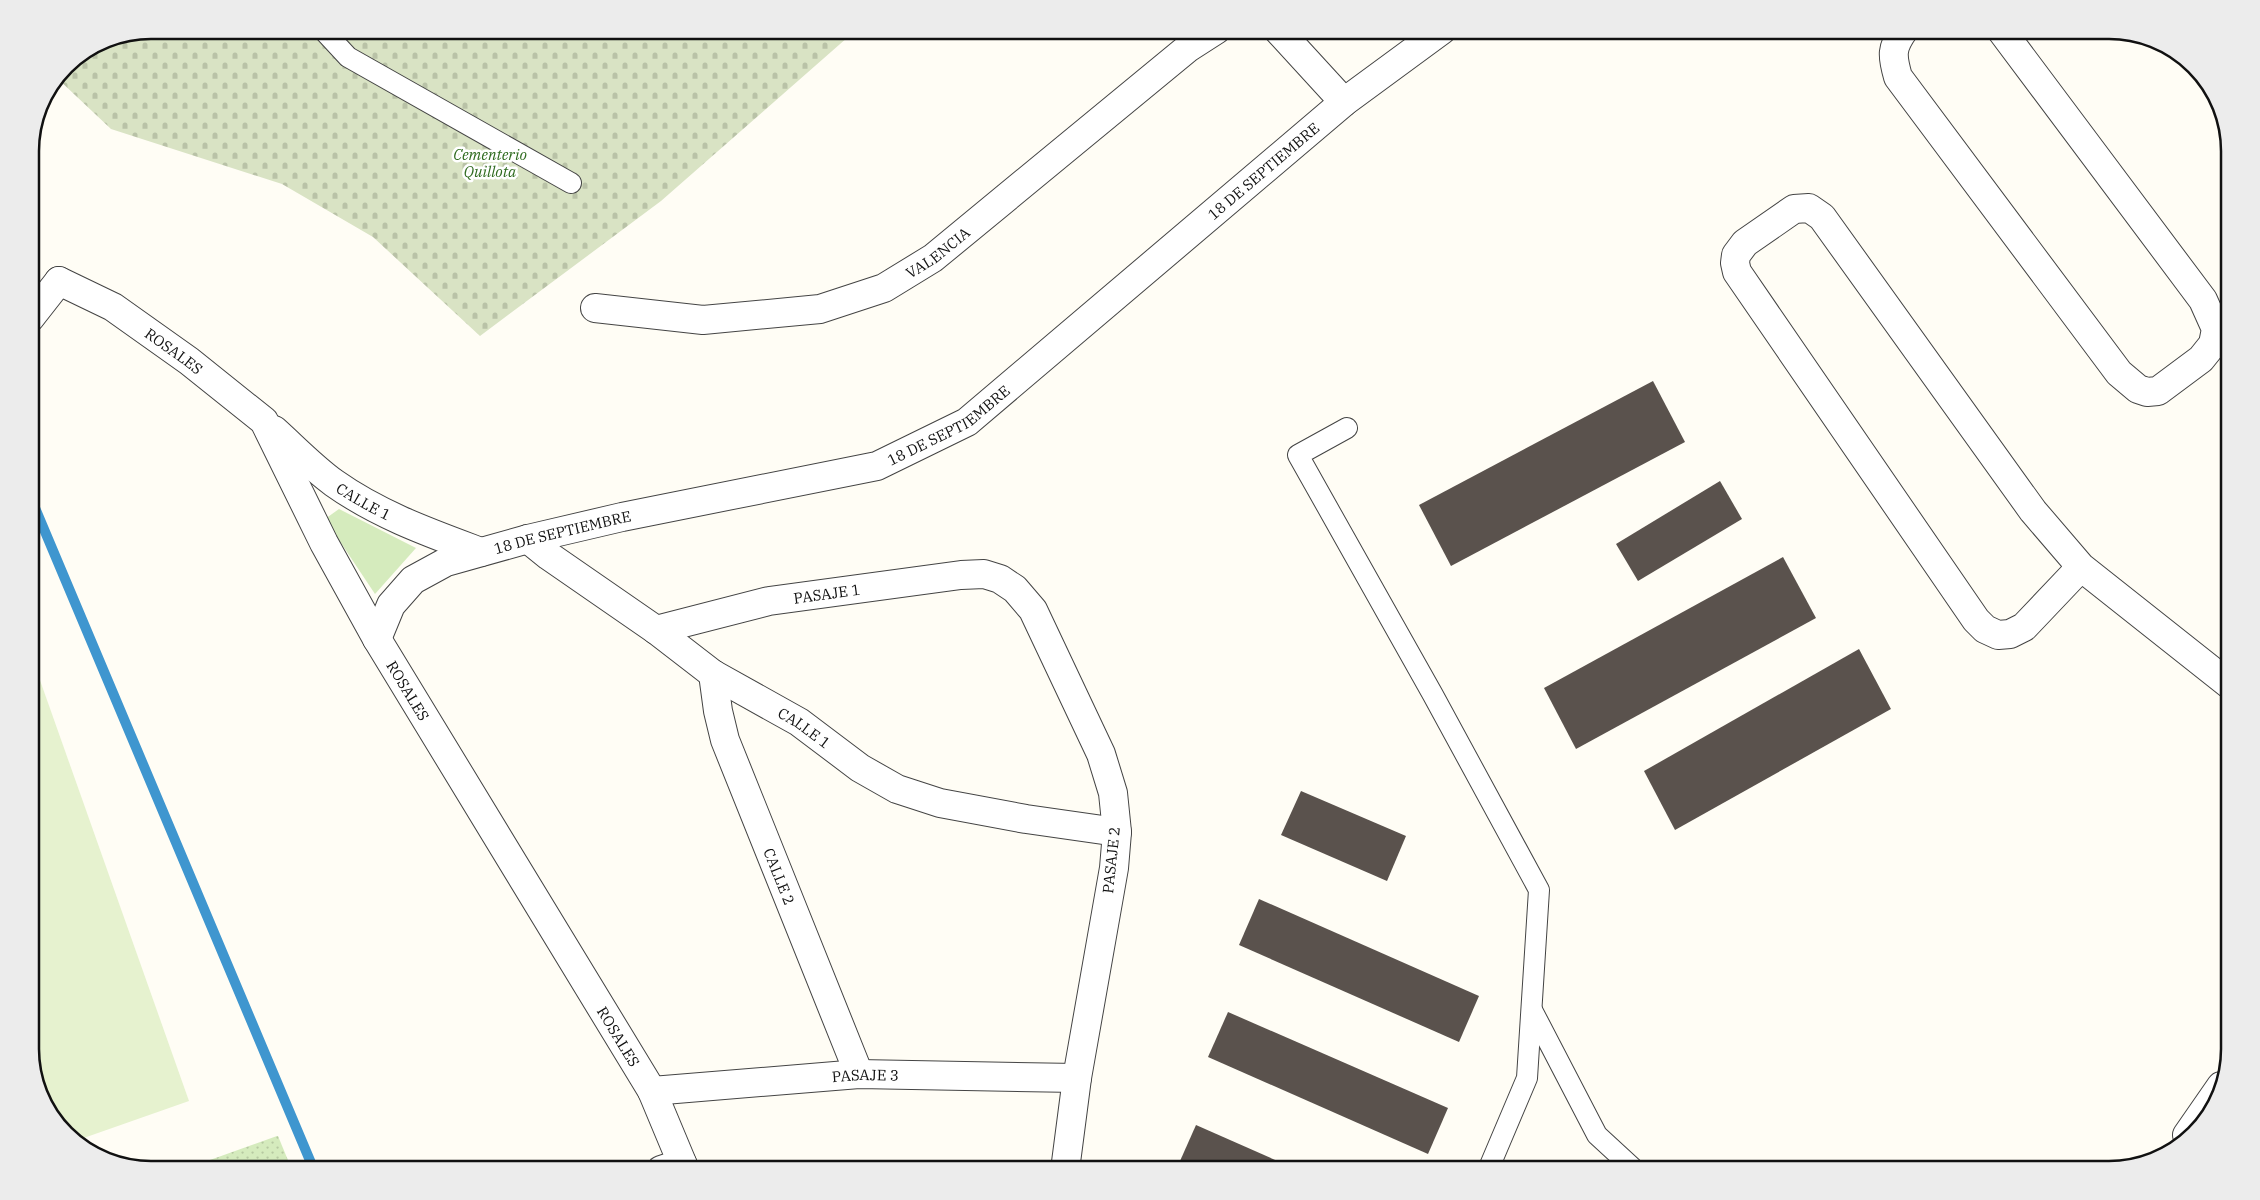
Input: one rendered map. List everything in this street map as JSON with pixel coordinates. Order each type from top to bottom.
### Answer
[{"type":"street","name":"VALENCIA","points":[[595,308],[703,320],[820,309],[884,288],[933,258],[1188,48],[1202,39]]},
{"type":"street","points":[[1286,39],[1344,102]]},
{"type":"street","name":"18 DE SEPTIEMBRE","points":[[377,638],[392,605],[413,580],[446,562],[528,539],[622,517],[878,466],[967,422],[1344,102],[1430,39]]},
{"type":"street","points":[[1897,39],[1894,43],[1893,61],[1898,76],[2119,373],[2138,389],[2147,392],[2158,391],[2201,359],[2213,344],[2216,329],[2203,300],[2008,39]]},
{"type":"street","points":[[2081,568],[2024,627],[2010,634],[1998,635],[1985,629],[1976,620],[1737,272],[1736,255],[1745,243],[1794,209],[1809,208],[1822,217],[2033,511],[2081,568],[2221,679]]},
{"type":"street","name":"ROSALES","points":[[39,307],[59,281],[112,306],[189,361],[264,421],[324,543],[377,638],[652,1091],[674,1161]]},
{"type":"street","name":"CALLE 1","points":[[264,421],[333,482],[371,507],[414,528],[480,552]]},
{"type":"street","name":"CALLE 1","points":[[528,539],[548,556],[656,630],[713,674],[799,722],[860,768],[898,789],[940,804],[1117,832]]},
{"type":"street","name":"PASAJE 1","points":[[656,630],[769,601],[961,575],[984,574],[1000,579]]},
{"type":"street","name":"PASAJE 2","points":[[1000,579],[1016,589],[1033,610],[1101,754],[1113,793],[1117,832],[1114,868],[1078,1078],[1066,1161]]},
{"type":"street","name":"CALLE 2","points":[[713,674],[718,711],[725,740],[859,1074]]},
{"type":"street","name":"PASAJE 3","points":[[652,1091],[859,1074],[1078,1078]]},
{"type":"lane","points":[[331,39],[348,57],[571,183]]},
{"type":"lane","points":[[1347,428],[1298,455],[1433,695],[1539,890],[1527,1078],[1492,1161]]},
{"type":"lane","points":[[1532,1010],[1597,1135],[1625,1161]]},
{"type":"green space","name":"Cementerio Quillota","points":[[846,39],[661,201],[480,336],[373,237],[282,184],[111,129],[62,83],[77,67],[95,54],[108,47],[136,40]]},
{"type":"green space","points":[[339,509],[416,548],[375,594],[325,519]]},
{"type":"green space","points":[[39,677],[189,1101],[84,1138],[67,1123],[58,1111],[50,1099],[45,1085],[39,1056]]},
{"type":"green space","points":[[277,1136],[288,1161],[207,1161]]},
{"type":"building","points":[[1653,381],[1685,442],[1451,566],[1419,505]]},
{"type":"building","points":[[1720,481],[1742,519],[1638,581],[1616,544]]},
{"type":"building","points":[[1783,557],[1816,618],[1576,749],[1544,688]]},
{"type":"building","points":[[1859,649],[1891,709],[1675,830],[1644,771]]},
{"type":"building","points":[[1301,791],[1406,836],[1387,881],[1281,835]]},
{"type":"building","points":[[1259,899],[1479,996],[1459,1042],[1239,945]]},
{"type":"building","points":[[1228,1012],[1448,1108],[1428,1154],[1208,1057]]},
{"type":"building","points":[[1196,1125],[1278,1161],[1180,1161]]},
{"type":"waterway","points":[[39,517],[310,1161]]}]
